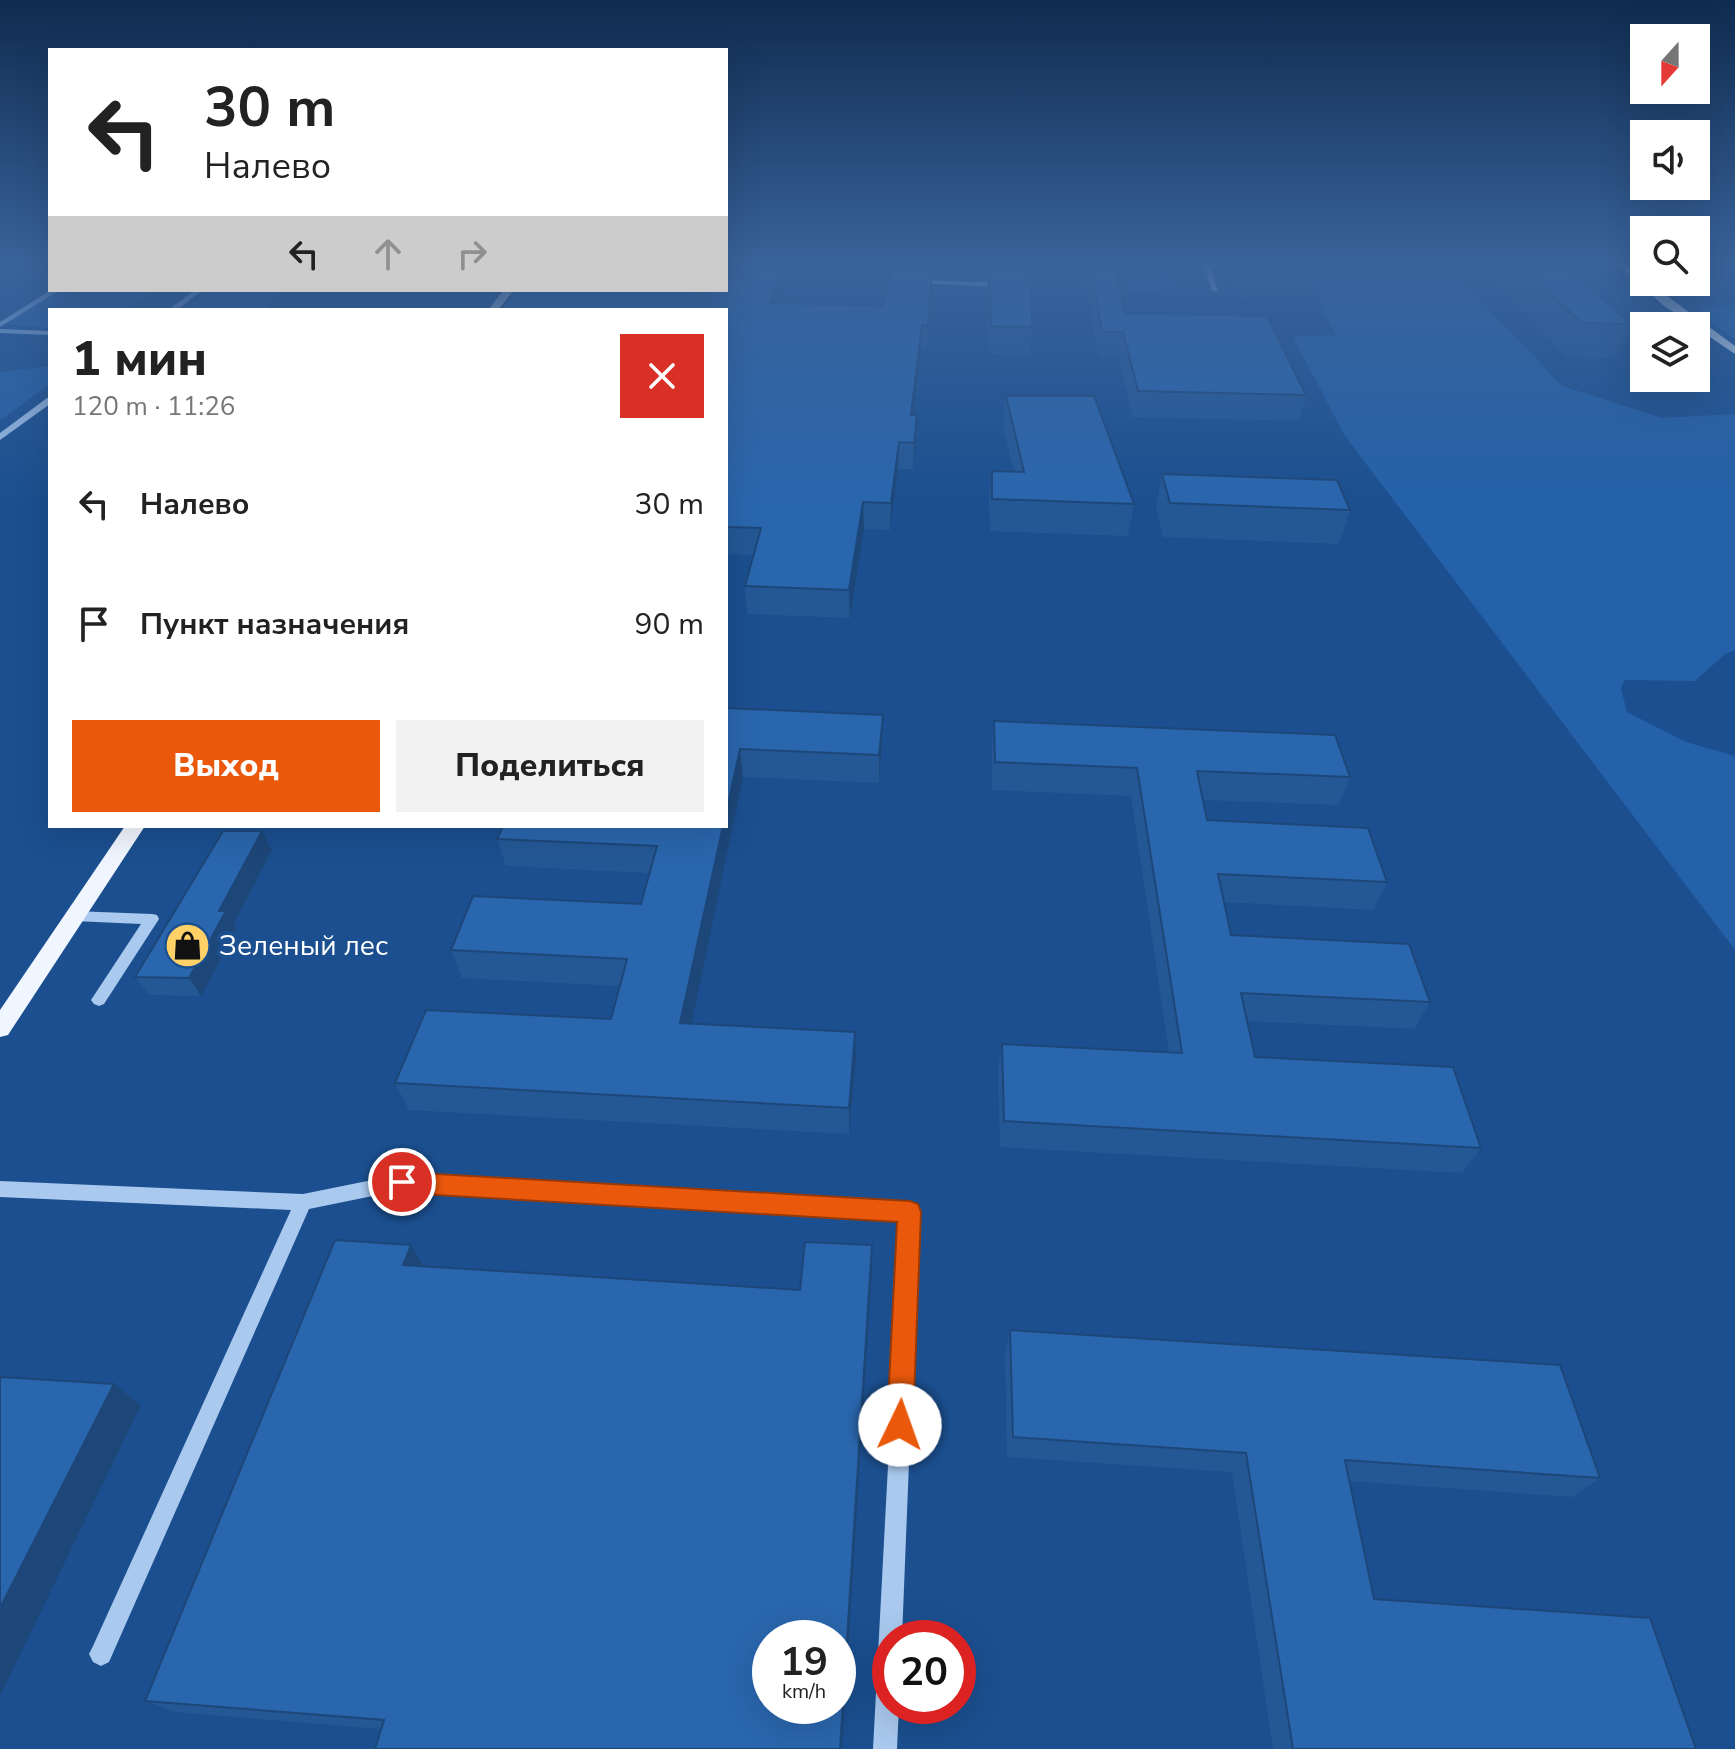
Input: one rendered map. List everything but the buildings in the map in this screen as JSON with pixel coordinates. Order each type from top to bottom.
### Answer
[{"type":"main road","points":[[0,1028],[134,828]]},
{"type":"lane","points":[[0,437],[48,401]]},
{"type":"lane","points":[[74,916],[152,919],[99,1000]]},
{"type":"lane","points":[[0,1189],[303,1202],[402,1182],[910,1212],[891,1620]]},
{"type":"lane","points":[[101,1654],[303,1202]]},
{"type":"lane","points":[[885,1749],[886,1724]]},
{"type":"shaded area","points":[[1296,343],[1521,343],[1562,386],[1662,418],[1735,414],[1735,650],[1725,654],[1695,681],[1625,680],[1621,688],[1627,712],[1686,742],[1735,756],[1735,950],[1345,436]]},
{"type":"shaded area","points":[[48,366],[48,385],[0,420],[0,372]]},
{"type":"place","name":"Зеленый лес","points":[[188,945]]},
{"type":"route","points":[[402,1182],[910,1212],[900,1425]]}]
